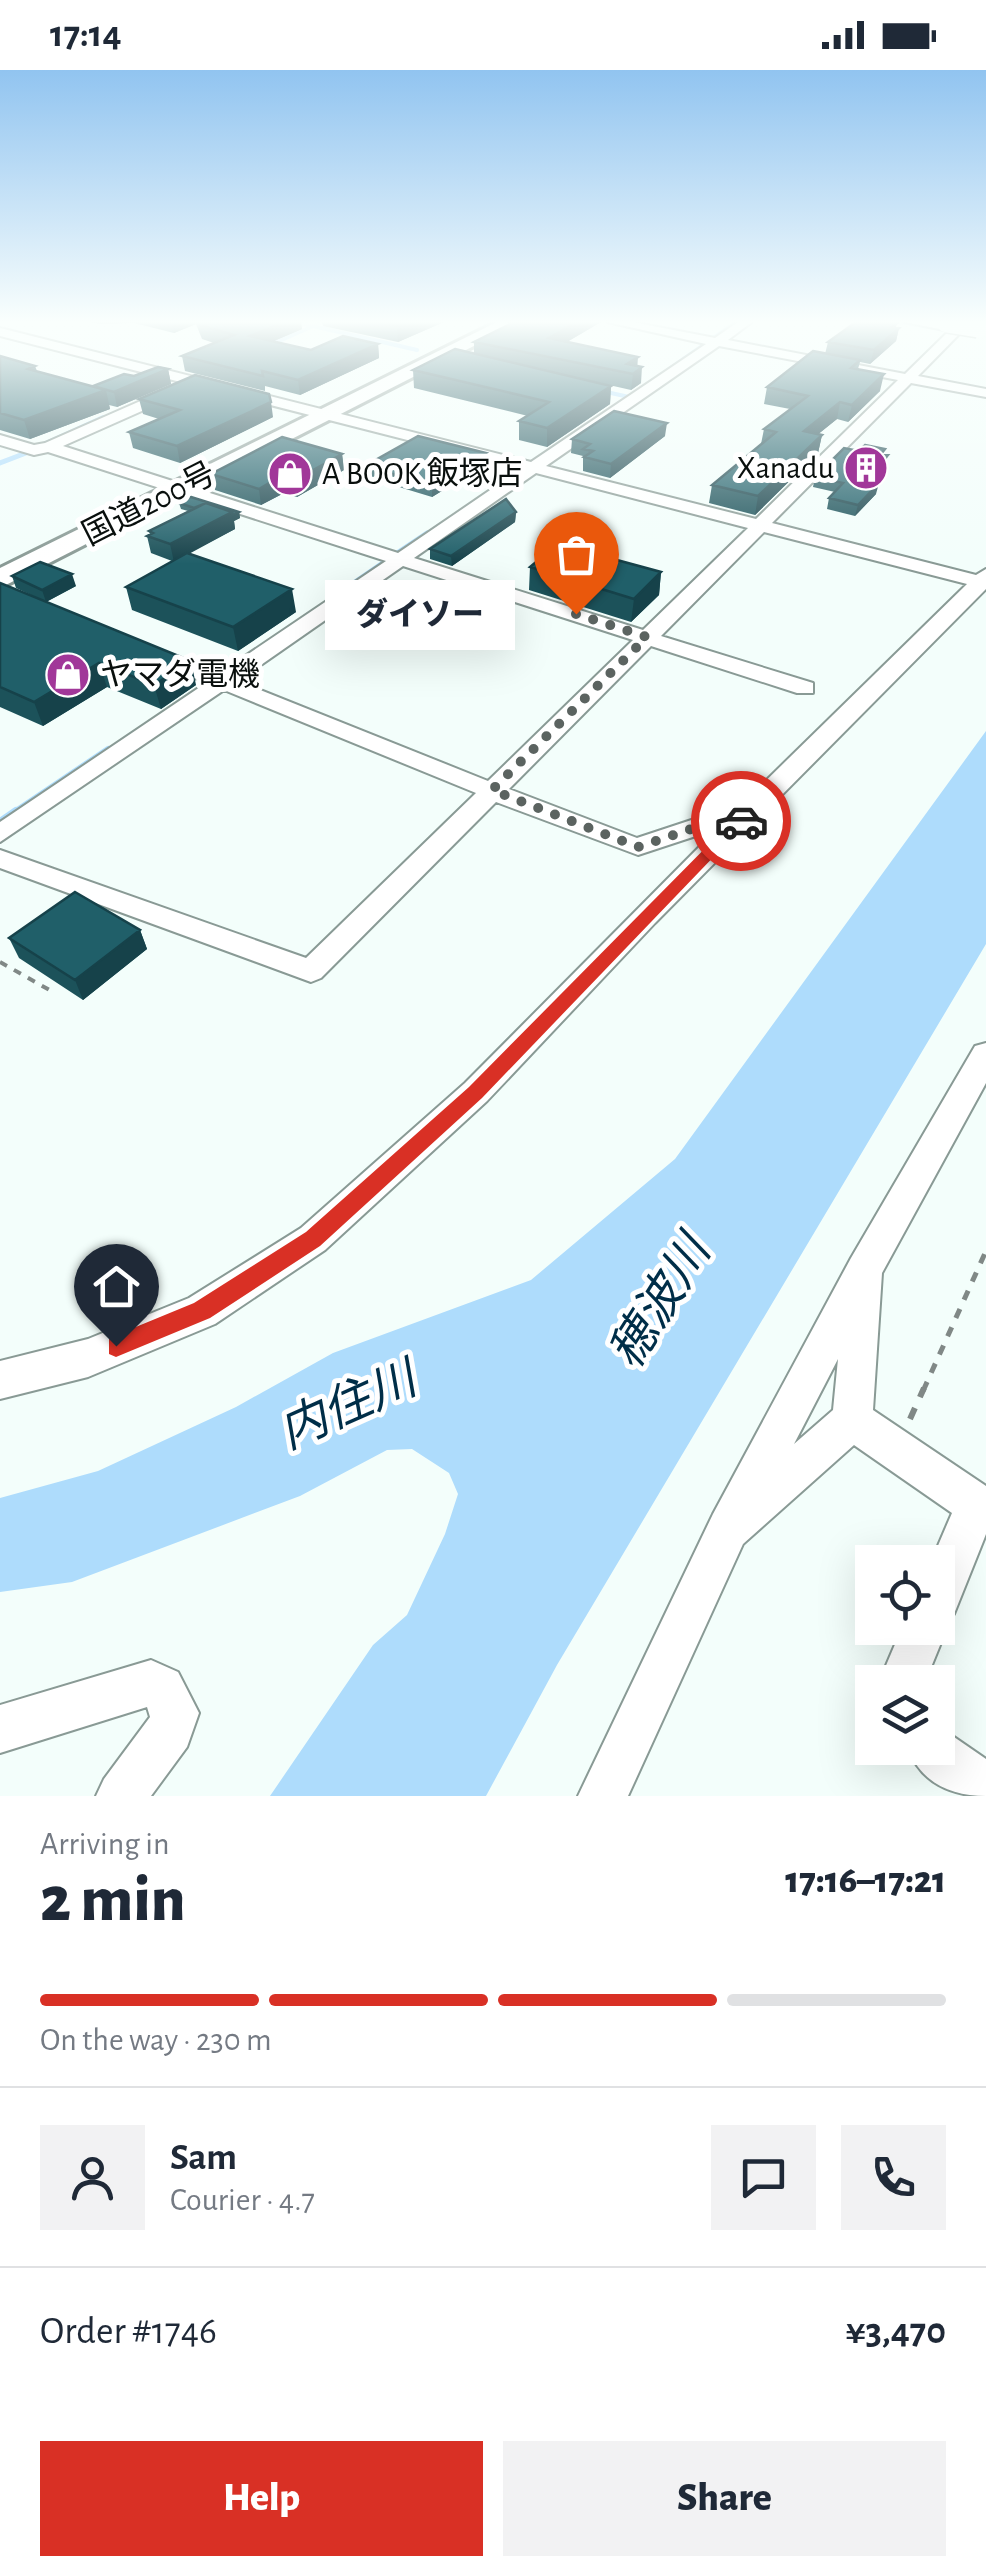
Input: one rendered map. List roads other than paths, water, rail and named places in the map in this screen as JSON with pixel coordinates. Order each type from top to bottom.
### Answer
[{"type":"highway","name":"国道200号","points":[[0,579],[338,403]]},
{"type":"highway","name":"国道200号","points":[[318,413],[343,403]]},
{"type":"highway","name":"国道200号","points":[[0,568],[174,486]]},
{"type":"street","points":[[0,440],[34,450],[48,447],[149,403]]},
{"type":"street","points":[[277,403],[984,580]]},
{"type":"street","points":[[0,834],[630,403]]},
{"type":"street","points":[[0,859],[311,972],[882,403]]},
{"type":"street","points":[[48,447],[805,688]]},
{"type":"street","points":[[0,1380],[88,1358],[202,1311],[313,1239],[476,1092],[753,808],[984,580]]},
{"type":"street","points":[[138,648],[638,847],[753,808]]},
{"type":"street","points":[[603,1796],[728,1529],[864,1270],[986,1055]]},
{"type":"street","points":[[728,1529],[852,1420],[864,1270]]},
{"type":"street","points":[[852,1420],[981,1508],[955,1562]]},
{"type":"street","points":[[0,1729],[138,1686],[151,1683],[162,1688],[175,1713],[170,1730],[121,1796]]},
{"type":"street","points":[[954,1765],[986,1790]]},
{"type":"water","points":[[986,731],[986,944],[557,1665],[486,1796],[270,1796],[373,1645],[407,1615],[445,1534],[458,1494],[449,1473],[412,1449],[387,1450],[300,1496],[72,1582],[0,1592],[0,1498],[98,1471],[236,1407],[333,1353],[531,1280],[675,1159]]},
{"type":"waterway","points":[[39,446],[103,417]]},
{"type":"waterway","points":[[0,463],[26,453]]},
{"type":"waterway","points":[[397,553],[427,533]]},
{"type":"waterway","points":[[339,593],[387,560]]},
{"type":"waterway","points":[[13,813],[108,749]]},
{"type":"waterway","points":[[0,822],[16,811]]},
{"type":"place","name":"Xanadu","points":[[866,468]]},
{"type":"place","name":"A BOOK 飯塚店","points":[[290,474]]},
{"type":"place","name":"ダイソー","points":[[576,614]]},
{"type":"place","name":"ヤマダ電機","points":[[68,675]]},
{"type":"water label","name":"穂波川","points":[[661,1303]]},
{"type":"water label","name":"内住川","points":[[348,1407]]}]
